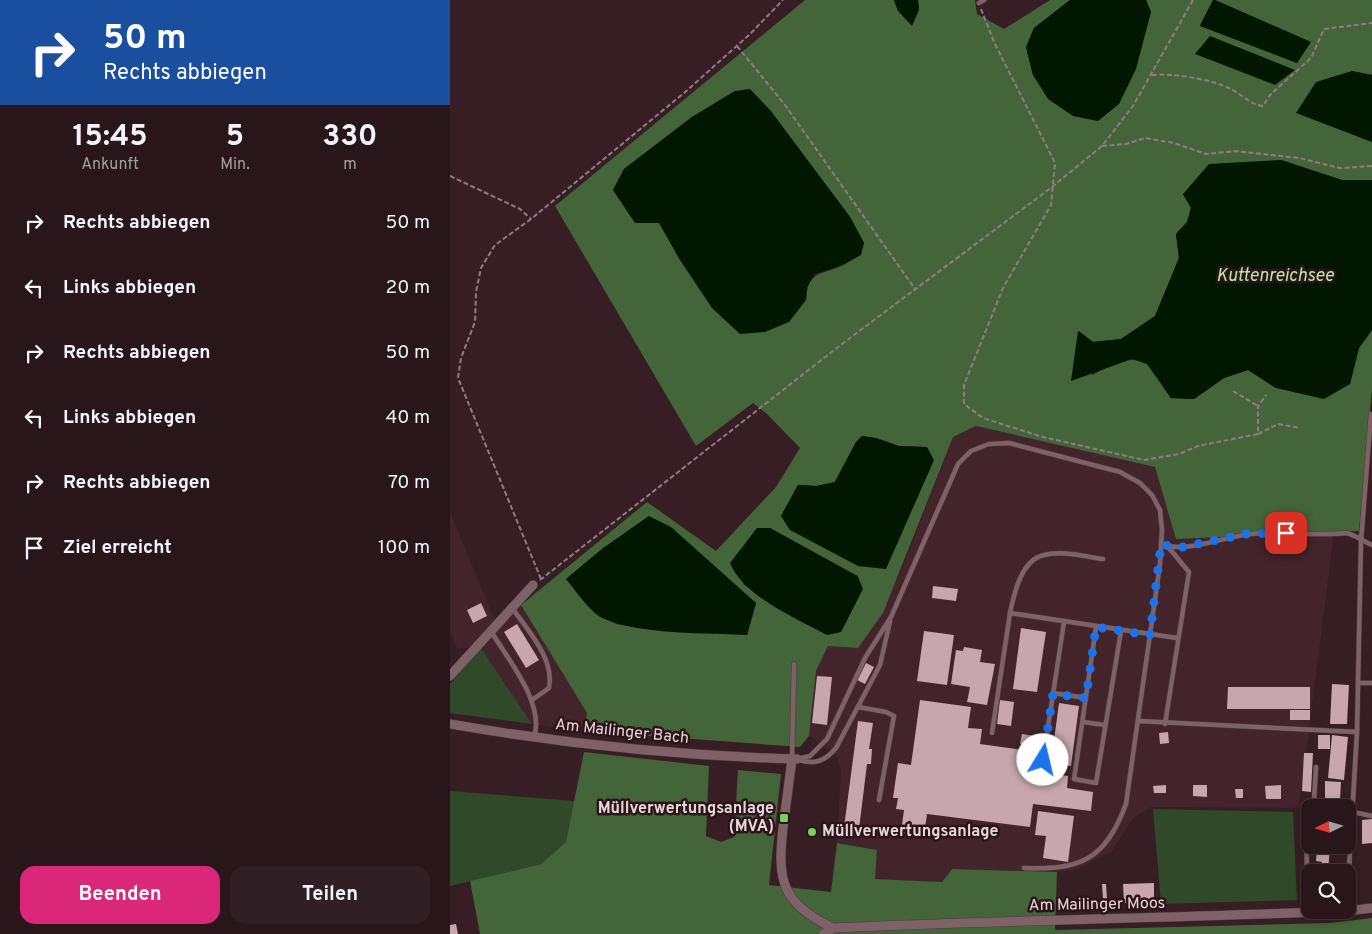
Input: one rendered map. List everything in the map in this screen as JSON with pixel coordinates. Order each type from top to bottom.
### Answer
[{"type":"street","points":[[450,676],[490,630],[513,609],[533,586]]},
{"type":"street","name":"Am Mailinger Bach","points":[[450,724],[534,737],[691,754],[795,759]]},
{"type":"street","points":[[795,759],[780,862],[784,884],[796,903],[813,918],[833,928]]},
{"type":"street","name":"Am Mailinger Moos","points":[[1356,909],[1372,908]]},
{"type":"street","name":"Am Mailinger Moos","points":[[823,934],[833,928],[1301,913]]},
{"type":"lane","points":[[1350,799],[1357,732],[1361,541],[1372,414]]},
{"type":"lane","points":[[795,759],[810,756],[827,739],[865,658],[890,618],[958,464],[971,451],[989,444],[1009,443],[1120,472],[1140,483],[1152,495],[1160,510],[1162,530],[1150,635],[1126,804],[1117,828],[1108,843],[1096,853],[1078,863],[1061,868],[1024,868]]},
{"type":"lane","points":[[1169,548],[1246,534],[1270,533],[1355,534],[1361,541],[1372,545]]},
{"type":"lane","points":[[1161,544],[1169,548],[1189,572],[1177,638],[1166,724]]},
{"type":"lane","points":[[992,733],[1014,592],[1024,572],[1034,561],[1044,555],[1103,559]]},
{"type":"lane","points":[[513,609],[539,647],[552,676],[549,688],[532,700]]},
{"type":"lane","points":[[1010,613],[1177,638]]},
{"type":"lane","points":[[795,759],[810,763],[829,756],[836,748],[880,665],[890,618]]},
{"type":"lane","points":[[1043,760],[1064,622]]},
{"type":"lane","points":[[1096,627],[1074,779],[1096,783],[1121,630]]},
{"type":"lane","points":[[490,630],[532,700],[537,716],[534,737]]},
{"type":"lane","points":[[794,664],[795,759]]},
{"type":"lane","points":[[1358,683],[1372,683]]},
{"type":"lane","points":[[1053,694],[1086,698]]},
{"type":"lane","points":[[858,707],[886,712],[894,716],[879,800]]},
{"type":"lane","points":[[1138,721],[1166,724],[1357,732]]},
{"type":"lane","points":[[1082,722],[1105,725]]},
{"type":"lane","points":[[1314,799],[1316,766]]},
{"type":"lane","points":[[1356,813],[1372,816]]},
{"type":"path","points":[[541,578],[458,378],[461,358],[475,322],[476,292],[481,268],[495,245],[532,219],[684,93],[737,46],[783,0]]},
{"type":"path","points":[[533,586],[915,289],[1052,188],[1102,146],[1133,106],[1152,75],[1192,0]]},
{"type":"path","points":[[982,2],[994,42],[1055,163],[1051,205],[1002,288],[964,385],[964,404],[982,418],[1043,436],[1144,460],[1179,454],[1198,446],[1258,434],[1278,424],[1300,428]]},
{"type":"path","points":[[1152,75],[1168,74],[1193,80],[1205,79],[1229,88],[1256,105],[1263,106],[1270,95],[1311,58],[1324,29],[1372,23]]},
{"type":"path","points":[[737,46],[785,105],[915,289]]},
{"type":"path","points":[[1102,146],[1126,144],[1145,138],[1174,142],[1206,154],[1235,151],[1300,158],[1340,168],[1372,166]]},
{"type":"path","points":[[450,176],[520,209],[532,219]]},
{"type":"path","points":[[1233,391],[1258,406]]},
{"type":"path","points":[[1258,434],[1258,406],[1266,395]]},
{"type":"shaded area","points":[[976,426],[1155,467],[1334,532],[1299,808],[1151,807],[1133,818],[1112,851],[1075,870],[1057,872],[952,869],[942,882],[874,879],[877,850],[837,843],[841,772],[837,757],[809,736],[816,671],[828,646],[858,648],[900,574],[953,437]]},
{"type":"shaded area","points":[[450,512],[494,618],[521,605],[587,713],[584,731],[532,724],[481,648],[457,648],[450,631]]},
{"type":"green space","points":[[805,0],[894,0],[898,11],[919,10],[918,0],[975,0],[977,14],[1004,29],[1050,0],[1070,0],[1034,28],[1026,47],[1033,75],[1151,12],[1146,0],[1213,0],[1200,25],[1297,63],[1310,42],[1215,0],[1372,0],[1372,75],[1352,71],[1297,112],[1372,142],[1372,180],[1342,180],[1281,160],[1183,194],[1191,208],[1187,222],[1176,234],[1179,258],[1155,316],[1121,339],[1093,342],[1079,331],[1092,375],[1127,360],[1142,361],[1148,365],[1171,398],[1194,399],[1224,378],[1248,370],[1276,388],[1350,384],[1359,348],[1372,330],[1372,388],[1359,531],[1176,539],[1155,467],[976,426],[953,437],[883,613],[858,648],[828,646],[816,671],[809,736],[800,747],[584,731],[587,713],[521,605],[647,502],[716,551],[776,487],[800,448],[767,414],[753,403],[696,446],[555,206]],"holes":[[[735,91],[770,110],[850,217],[864,243],[844,264],[821,273],[812,279],[809,283],[806,300],[680,260],[659,222],[635,222],[613,190],[624,169],[692,117]],[[862,436],[876,438],[899,446],[926,447],[781,516],[798,485],[816,486],[834,483],[856,442]],[[649,516],[756,603],[747,635],[643,628],[616,624],[566,579],[602,549]],[[770,528],[858,576],[827,635],[779,609],[743,584]]]},
{"type":"green space","points":[[481,648],[532,724],[450,713],[450,684]]},
{"type":"green space","points":[[584,752],[709,766],[706,836],[721,842],[734,837],[738,770],[781,774],[769,885],[831,892],[837,843],[877,850],[875,879],[942,882],[952,869],[1057,872],[1055,930],[1330,923],[1372,918],[1372,934],[480,934],[470,881],[541,864],[566,842]]},
{"type":"green space","points":[[450,791],[575,801],[566,842],[541,864],[450,886]]},
{"type":"green space","points":[[1153,809],[1293,812],[1297,900],[1161,904]]},
{"type":"water","points":[[894,0],[918,0],[919,10],[912,26],[898,11]]},
{"type":"water","points":[[1070,0],[1146,0],[1151,12],[1136,69],[1119,104],[1098,121],[1073,116],[1048,99],[1033,75],[1026,47],[1034,28]]},
{"type":"water","points":[[1213,0],[1311,42],[1297,63],[1200,26]]},
{"type":"water","points":[[1210,36],[1295,70],[1275,85],[1195,54]]},
{"type":"water","points":[[1352,71],[1372,75],[1372,142],[1296,113],[1316,82]]},
{"type":"water","points":[[750,89],[770,110],[850,217],[864,243],[861,255],[843,265],[815,274],[807,287],[806,300],[789,322],[765,332],[740,334],[712,308],[680,260],[659,223],[635,223],[613,190],[624,169],[692,117],[735,91]]},
{"type":"water","name":"Kuttenreichsee","points":[[1281,160],[1342,180],[1372,180],[1372,330],[1359,348],[1350,384],[1324,399],[1276,388],[1248,370],[1224,378],[1194,399],[1171,398],[1147,364],[1132,359],[1071,381],[1078,331],[1093,342],[1121,339],[1155,316],[1179,258],[1176,234],[1187,222],[1191,208],[1183,194],[1209,164]]},
{"type":"water","points":[[862,436],[876,438],[899,446],[927,447],[934,460],[886,569],[858,566],[790,530],[781,516],[798,485],[816,486],[835,482],[856,442]]},
{"type":"water","points":[[649,516],[671,527],[756,603],[747,635],[668,632],[626,626],[609,621],[596,614],[584,602],[566,579],[602,549]]},
{"type":"water","points":[[757,528],[770,528],[858,577],[863,589],[841,632],[827,635],[787,614],[758,596],[737,575],[730,563]]},
{"type":"building","points":[[933,586],[958,589],[956,601],[932,598]]},
{"type":"building","points":[[481,603],[487,616],[473,623],[467,610]]},
{"type":"building","points":[[517,624],[539,660],[526,668],[504,632]]},
{"type":"building","points":[[1021,628],[1046,632],[1037,692],[1013,689]]},
{"type":"building","points":[[924,631],[954,635],[947,685],[917,681]]},
{"type":"building","points":[[964,647],[982,650],[980,662],[995,664],[987,705],[967,702],[970,687],[951,684],[956,650],[963,651]]},
{"type":"building","points":[[866,663],[874,667],[865,684],[857,680]]},
{"type":"building","points":[[817,676],[832,677],[827,725],[812,723]]},
{"type":"building","points":[[1332,684],[1349,685],[1347,724],[1330,724]]},
{"type":"building","points":[[1228,687],[1310,687],[1310,709],[1227,709]]},
{"type":"building","points":[[920,700],[971,707],[968,728],[982,729],[980,744],[1031,751],[1029,771],[1068,776],[1067,788],[1093,792],[1091,811],[1033,804],[1030,827],[927,814],[924,836],[901,833],[904,810],[896,809],[898,798],[893,798],[898,763],[911,765]]},
{"type":"building","points":[[1000,700],[1014,702],[1011,726],[997,724]]},
{"type":"building","points":[[1059,703],[1079,706],[1071,766],[1051,763]]},
{"type":"building","points":[[1290,710],[1310,710],[1310,720],[1290,720]]},
{"type":"building","points":[[858,721],[873,723],[869,749],[872,749],[871,764],[867,764],[858,837],[843,835]]},
{"type":"building","points":[[1168,732],[1169,743],[1160,744],[1159,733]]},
{"type":"building","points":[[1022,734],[1034,736],[1032,745],[1020,744]]},
{"type":"building","points":[[1318,735],[1330,735],[1330,749],[1318,749]]},
{"type":"building","points":[[1332,735],[1348,737],[1344,780],[1328,778]]},
{"type":"building","points":[[1304,753],[1313,753],[1311,792],[1302,791]]},
{"type":"building","points":[[1325,781],[1341,782],[1340,799],[1325,798]]},
{"type":"building","points":[[1166,785],[1166,793],[1154,793],[1153,786]]},
{"type":"building","points":[[1193,785],[1207,785],[1207,797],[1193,796]]},
{"type":"building","points":[[1281,785],[1281,799],[1266,799],[1265,786]]},
{"type":"building","points":[[1235,789],[1243,789],[1243,798],[1236,798]]},
{"type":"building","points":[[1038,811],[1074,816],[1068,862],[1043,858],[1046,836],[1035,835]]},
{"type":"building","points":[[1372,819],[1372,843],[1362,844],[1362,820]]},
{"type":"building","points":[[1317,854],[1329,854],[1329,864],[1322,864],[1322,862],[1316,861]]},
{"type":"building","points":[[1154,883],[1154,903],[1124,903],[1123,884]]},
{"type":"building","points":[[1102,884],[1106,884],[1107,899],[1103,899]]},
{"type":"building","points":[[456,924],[458,934],[450,934],[450,925]]},
{"type":"place","name":"Müllverwertungsanlage (MVA)","points":[[784,818]]},
{"type":"place","name":"Müllverwertungsanlage","points":[[812,832]]},
{"type":"route","points":[[1043,760],[1053,694],[1086,698],[1096,627],[1150,635],[1161,544],[1169,548],[1178,548],[1246,534],[1286,533]]}]
